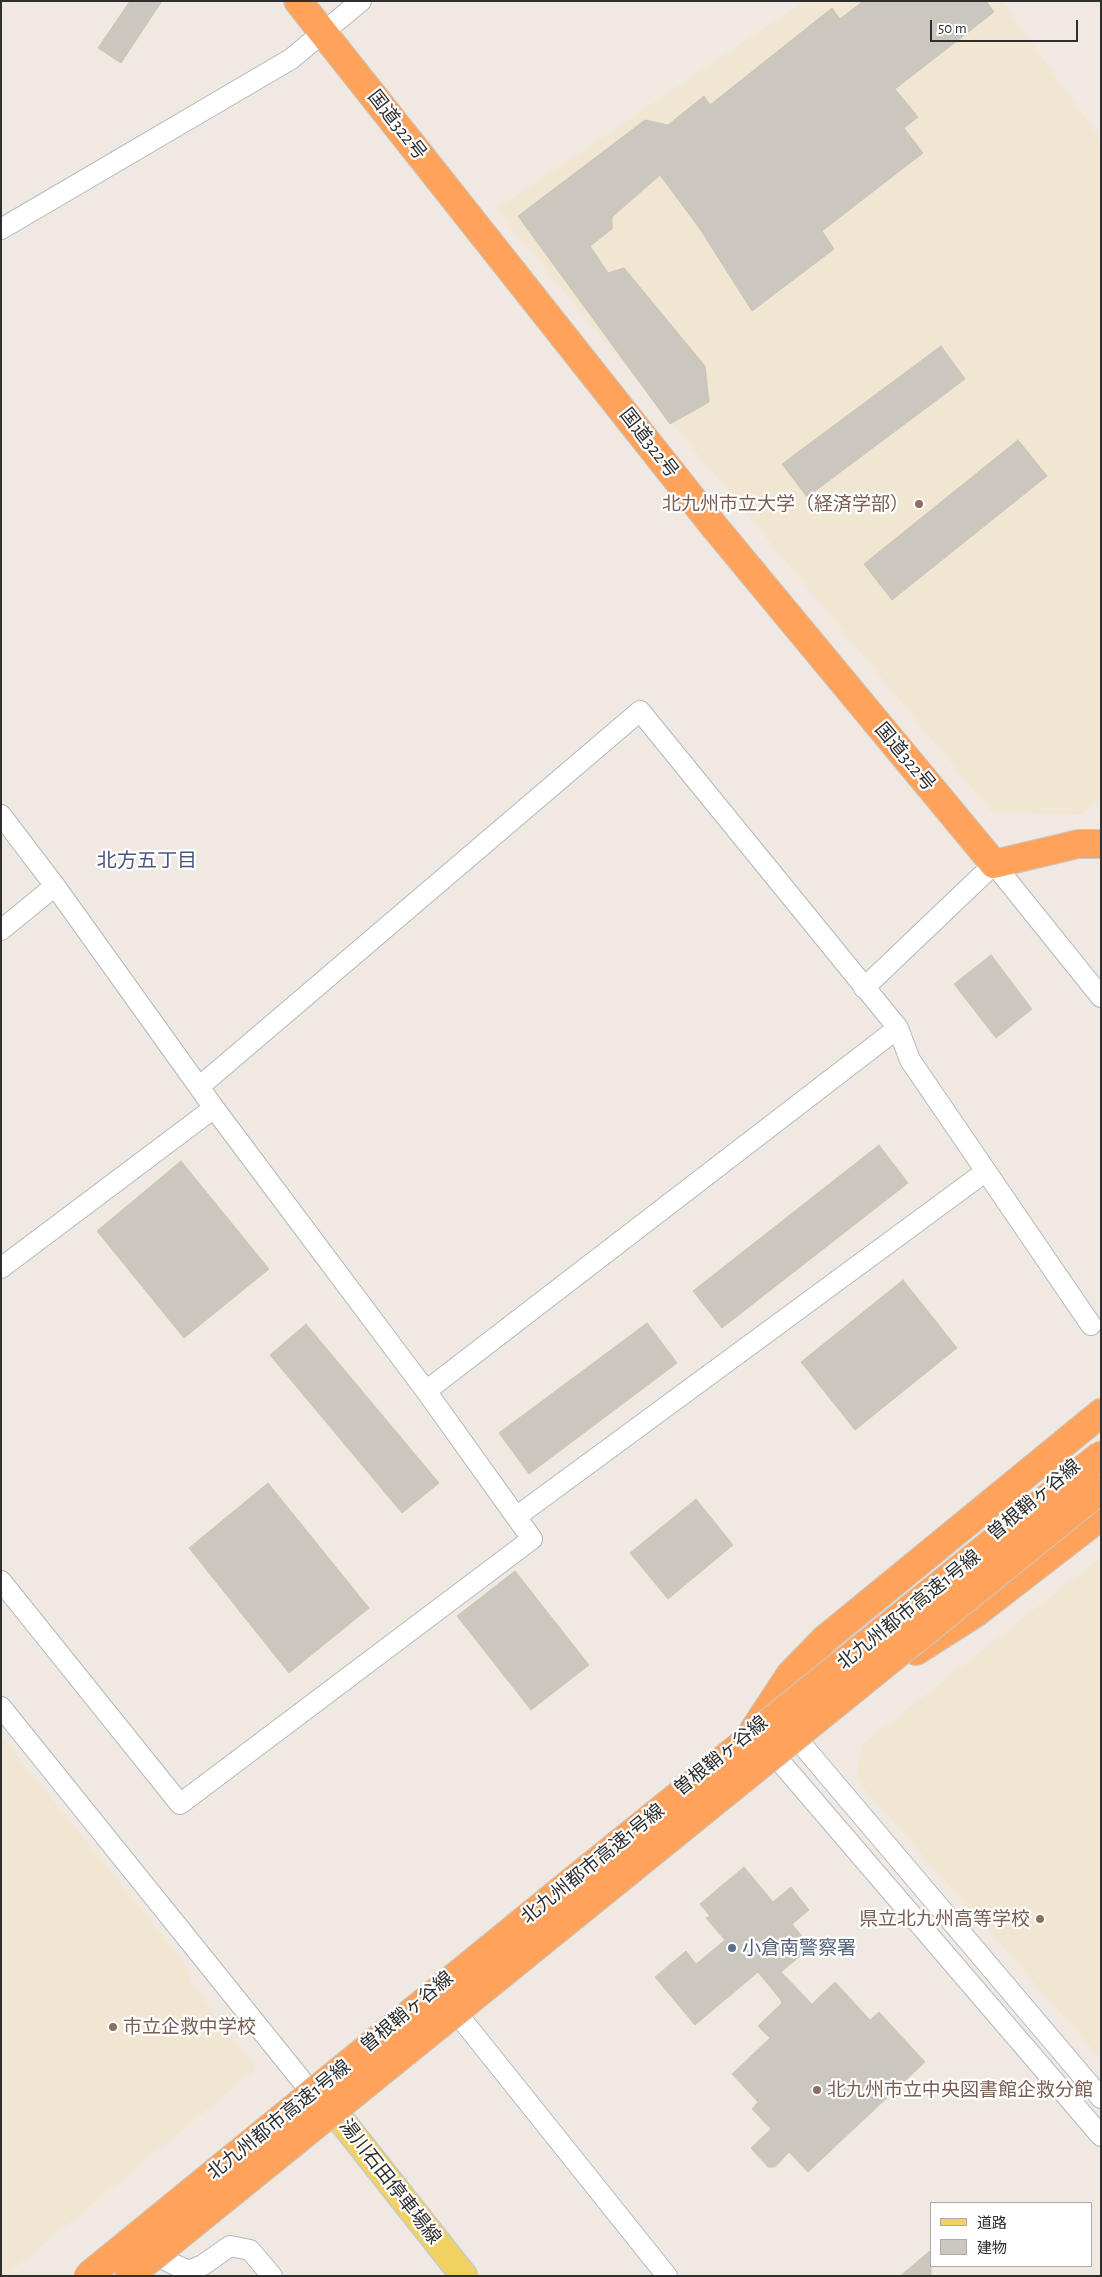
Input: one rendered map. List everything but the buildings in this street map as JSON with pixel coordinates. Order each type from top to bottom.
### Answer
[{"type":"highway","name":"国道322号","points":[[298,1],[713,525],[994,864]]},
{"type":"highway","points":[[994,864],[1078,844],[1101,844]]},
{"type":"highway","points":[[754,1730],[790,1675],[825,1639],[1101,1413]]},
{"type":"highway","name":"北九州都市高速1号線","points":[[88,2276],[565,1887],[1101,1455]]},
{"type":"highway","name":"北九州都市高速1号線","points":[[129,2276],[1101,1489]]},
{"type":"highway","points":[[904,1658],[977,1612],[1101,1516]]},
{"type":"main road","name":"曽根鞘ヶ谷線","points":[[83,2276],[942,1577],[1101,1443]]},
{"type":"main road","name":"曽根鞘ヶ谷線","points":[[141,2276],[458,2016],[780,1762],[954,1614],[1101,1500]]},
{"type":"main road","name":"湯川石田停車場線","points":[[311,2092],[337,2115],[464,2276]]},
{"type":"street","points":[[1,229],[291,59],[361,1]]},
{"type":"street","points":[[198,1087],[640,711],[898,1028],[910,1060],[1091,1325]]},
{"type":"street","points":[[1,815],[55,886],[198,1087],[426,1391],[532,1539],[180,1804],[1,1580]]},
{"type":"street","points":[[864,988],[994,864],[1101,997]]},
{"type":"street","points":[[1,930],[55,886]]},
{"type":"street","points":[[426,1391],[898,1028]]},
{"type":"street","points":[[1,1268],[214,1108]]},
{"type":"street","points":[[516,1517],[985,1172]]},
{"type":"street","points":[[1,1707],[311,2092]]},
{"type":"street","points":[[775,1712],[1101,2098]]},
{"type":"street","points":[[754,1730],[1101,2136]]},
{"type":"street","points":[[458,2016],[667,2276]]},
{"type":"street","points":[[163,2259],[188,2271],[203,2265],[230,2246],[250,2250],[272,2276]]},
{"type":"shaded area","name":"北九州市立大学（経済学部）","points":[[805,1],[1002,1],[1101,140],[1101,798],[1079,815],[991,811],[496,209]]},
{"type":"shaded area","name":"県立北九州高等学校","points":[[1101,1557],[1101,2059],[856,1779],[863,1744]]},
{"type":"shaded area","name":"市立企救中学校","points":[[1,1736],[183,1961],[192,1984],[256,2069],[5,2276],[1,2276]]},
{"type":"place","name":"北九州市立大学（経済学部）","points":[[919,504]]},
{"type":"place","name":"県立北九州高等学校","points":[[1040,1919]]},
{"type":"place","name":"小倉南警察署","points":[[732,1948]]},
{"type":"place","name":"市立企救中学校","points":[[113,2027]]},
{"type":"place","name":"北九州市立中央図書館企救分館","points":[[817,2090]]},
{"type":"district","name":"北方五丁目","points":[[147,861]]}]
